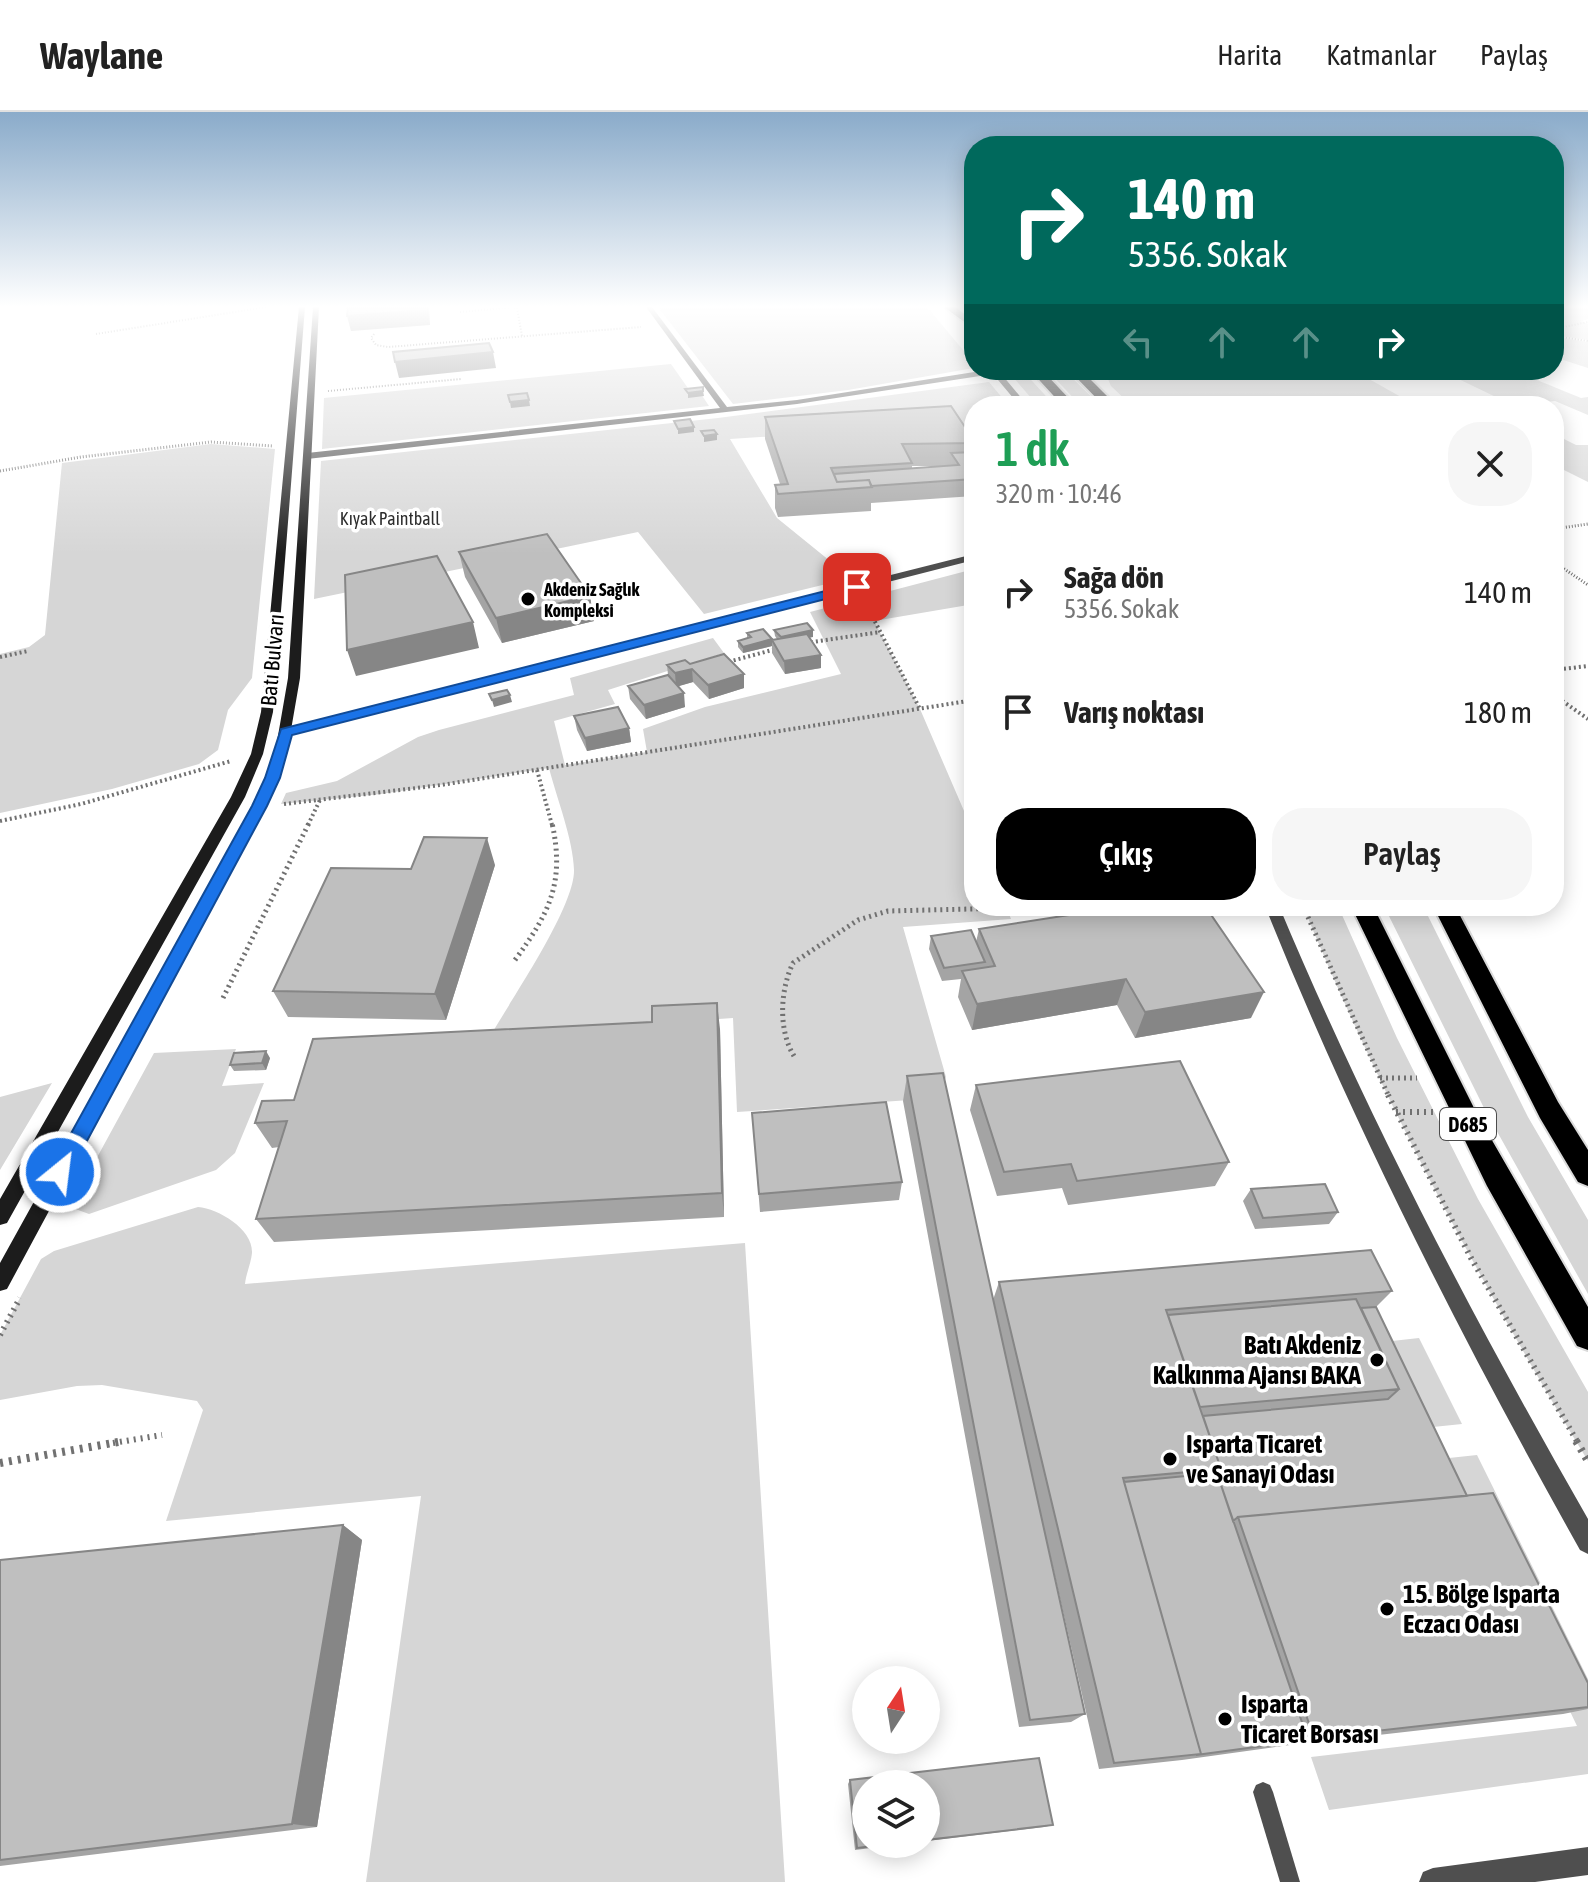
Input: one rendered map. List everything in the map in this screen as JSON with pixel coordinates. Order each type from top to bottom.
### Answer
[{"type":"highway","name":"D685","points":[[1367,916],[1478,1144],[1550,1274],[1588,1335]]},
{"type":"highway","points":[[1449,916],[1549,1110],[1588,1174]]},
{"type":"street","name":"Batı Bulvarı","points":[[0,1217],[238,797],[257,754],[270,683],[295,390]]},
{"type":"street","name":"Batı Bulvarı","points":[[0,1282],[273,778],[286,732],[294,678],[311,390]]},
{"type":"street","points":[[710,390],[725,410]]},
{"type":"street","points":[[307,456],[881,390]]},
{"type":"street","points":[[286,732],[964,560]]},
{"type":"street","points":[[1276,916],[1348,1077],[1451,1292],[1491,1371],[1588,1542]]},
{"type":"street","points":[[1433,1882],[1588,1861]]},
{"type":"lane","points":[[1263,1792],[1290,1882]]},
{"type":"path","points":[[311,393],[347,390]]},
{"type":"path","points":[[0,471],[81,457],[211,442],[276,448]]},
{"type":"path","points":[[1564,528],[1588,524]]},
{"type":"path","points":[[1564,569],[1588,585]]},
{"type":"path","points":[[857,587],[920,709]]},
{"type":"path","points":[[795,645],[880,632]]},
{"type":"path","points":[[723,664],[781,647]]},
{"type":"path","points":[[0,657],[28,651]]},
{"type":"path","points":[[1564,669],[1588,666]]},
{"type":"path","points":[[260,806],[537,770],[964,702]]},
{"type":"path","points":[[1564,702],[1588,719]]},
{"type":"path","points":[[0,821],[81,804],[238,759],[235,768]]},
{"type":"path","points":[[515,960],[544,919],[560,862],[537,770]]},
{"type":"path","points":[[223,998],[320,800]]},
{"type":"path","points":[[794,1056],[785,1041],[785,986],[793,963],[866,915],[888,911],[964,910]]},
{"type":"path","points":[[1307,916],[1396,1112],[1467,1251],[1588,1461]]},
{"type":"path","points":[[1380,1078],[1417,1078]]},
{"type":"path","points":[[1396,1112],[1434,1112]]},
{"type":"path","points":[[0,1463],[162,1435]]},
{"type":"green space","points":[[410,390],[689,390],[699,391],[709,406],[322,449],[324,398]]},
{"type":"green space","points":[[722,390],[850,390],[848,390],[733,404]]},
{"type":"green space","name":"Kıyak Paintball","points":[[932,390],[995,390],[1001,396],[964,396],[964,436],[956,424],[730,439],[777,518],[851,578],[704,614],[638,532],[314,599],[321,461],[718,418]]},
{"type":"green space","points":[[1024,390],[1040,390],[1046,396],[1029,396]]},
{"type":"green space","points":[[1066,390],[1084,390],[1091,396],[1072,396]]},
{"type":"green space","points":[[1115,390],[1388,390],[1399,396],[1122,396]]},
{"type":"green space","points":[[1481,390],[1560,390],[1581,398],[1588,397],[1588,415],[1564,405],[1564,396],[1494,396]]},
{"type":"green space","points":[[1564,439],[1576,445],[1588,445],[1588,482],[1564,470]]},
{"type":"green space","points":[[211,444],[275,449],[252,678],[228,710],[218,750],[199,764],[112,789],[0,813],[0,654],[29,647],[45,635],[62,463]]},
{"type":"green space","points":[[964,572],[964,606],[874,621],[920,709],[964,811],[964,916],[1010,916],[1011,919],[903,927],[946,1077],[939,1098],[737,1112],[733,1018],[491,1035],[553,929],[572,886],[571,845],[549,768],[381,794],[281,804],[286,793],[337,781],[418,737],[574,695],[570,678],[713,638],[724,653],[608,690],[615,704],[554,721],[565,765],[647,752],[643,729],[705,707],[841,674],[810,612]]},
{"type":"green space","points":[[1307,916],[1342,916],[1397,1038],[1478,1199],[1588,1392],[1588,1461],[1471,1258],[1399,1119]]},
{"type":"green space","points":[[1389,916],[1428,916],[1528,1117],[1588,1220],[1588,1294],[1485,1110]]},
{"type":"green space","points":[[236,1049],[222,1086],[264,1083],[235,1153],[216,1170],[89,1214],[70,1207],[154,1053]]},
{"type":"green space","points":[[52,1083],[0,1170],[0,1097]]},
{"type":"green space","points":[[198,1207],[225,1216],[247,1236],[252,1253],[245,1284],[745,1243],[785,1882],[366,1882],[421,1496],[166,1521],[203,1410],[197,1401],[102,1385],[77,1386],[0,1400],[0,1335],[41,1259],[54,1251]]},
{"type":"green space","points":[[1419,1338],[1462,1424],[1433,1427],[1392,1341]]},
{"type":"green space","points":[[1477,1455],[1588,1679],[1588,1774],[1329,1810],[1311,1757],[1577,1726],[1449,1458]]},
{"type":"building","points":[[685,390],[703,390],[703,391],[688,393]]},
{"type":"building","points":[[527,393],[529,400],[510,402],[508,395]]},
{"type":"building","points":[[951,406],[964,426],[964,443],[902,444],[912,463],[831,468],[837,482],[869,480],[872,487],[778,494],[775,485],[788,484],[765,417]]},
{"type":"building","points":[[690,419],[694,427],[678,429],[674,421]]},
{"type":"building","points":[[714,430],[717,434],[704,436],[701,431]]},
{"type":"building","points":[[964,452],[964,480],[871,486],[869,480],[837,482],[834,474],[959,465],[951,453]]},
{"type":"building","points":[[547,534],[590,596],[496,618],[459,552]]},
{"type":"building","points":[[437,556],[473,622],[347,650],[345,575]]},
{"type":"building","points":[[807,623],[813,630],[781,637],[774,630]]},
{"type":"building","points":[[763,629],[772,639],[743,647],[738,641],[751,637],[747,633]]},
{"type":"building","points":[[807,634],[821,655],[784,661],[772,640]]},
{"type":"building","points":[[724,654],[744,674],[708,685],[692,669],[675,673],[667,665],[685,660],[690,664]]},
{"type":"building","points":[[668,675],[684,693],[644,705],[628,686]]},
{"type":"building","points":[[507,690],[510,695],[492,700],[489,694]]},
{"type":"building","points":[[618,707],[629,728],[585,738],[574,716]]},
{"type":"building","points":[[424,837],[487,838],[435,994],[273,991],[331,868],[411,869]]},
{"type":"building","points":[[1063,916],[1212,916],[1264,992],[1145,1012],[1126,979],[977,1004],[962,971],[995,966],[979,929]]},
{"type":"building","points":[[971,930],[985,962],[944,968],[931,936]]},
{"type":"building","points":[[717,1003],[722,1193],[256,1219],[287,1121],[255,1123],[262,1101],[294,1100],[313,1039],[652,1022],[652,1006]]},
{"type":"building","points":[[266,1051],[262,1063],[230,1065],[234,1053]]},
{"type":"building","points":[[1180,1061],[1229,1162],[1077,1181],[1071,1164],[1004,1172],[976,1085]]},
{"type":"building","points":[[943,1073],[1085,1714],[1030,1720],[907,1076]]},
{"type":"building","points":[[886,1102],[902,1182],[759,1194],[752,1113]]},
{"type":"building","points":[[1325,1184],[1338,1212],[1263,1218],[1251,1189]]},
{"type":"building","points":[[1371,1250],[1392,1291],[1166,1310],[1221,1469],[1123,1478],[1201,1754],[1114,1763],[999,1282]]},
{"type":"building","points":[[1356,1299],[1399,1389],[1200,1407],[1168,1315]]},
{"type":"building","points":[[1376,1307],[1467,1496],[1238,1517],[1233,1521],[1217,1473],[1221,1469],[1203,1416],[1388,1399],[1399,1389],[1361,1308]]},
{"type":"building","points":[[1217,1473],[1308,1740],[1196,1755],[1201,1754],[1124,1482]]},
{"type":"building","points":[[1493,1493],[1588,1683],[1588,1707],[1314,1738],[1238,1517]]},
{"type":"building","points":[[343,1525],[292,1824],[0,1860],[0,1560]]},
{"type":"building","points":[[1039,1758],[1053,1825],[940,1838],[940,1770],[936,1770]]},
{"type":"place","name":"Akdeniz Sağlık Kompleksi","points":[[528,599]]},
{"type":"place","name":"Batı Akdeniz Kalkınma Ajansı BAKA","points":[[1377,1360]]},
{"type":"place","name":"Isparta Ticaret ve Sanayi Odası","points":[[1170,1459]]},
{"type":"place","name":"15. Bölge Isparta Eczacı Odası","points":[[1387,1609]]},
{"type":"place","name":"Isparta Ticaret Borsası","points":[[1225,1719]]},
{"type":"route","points":[[60,1172],[260,806],[273,778],[286,732],[857,587]]}]
